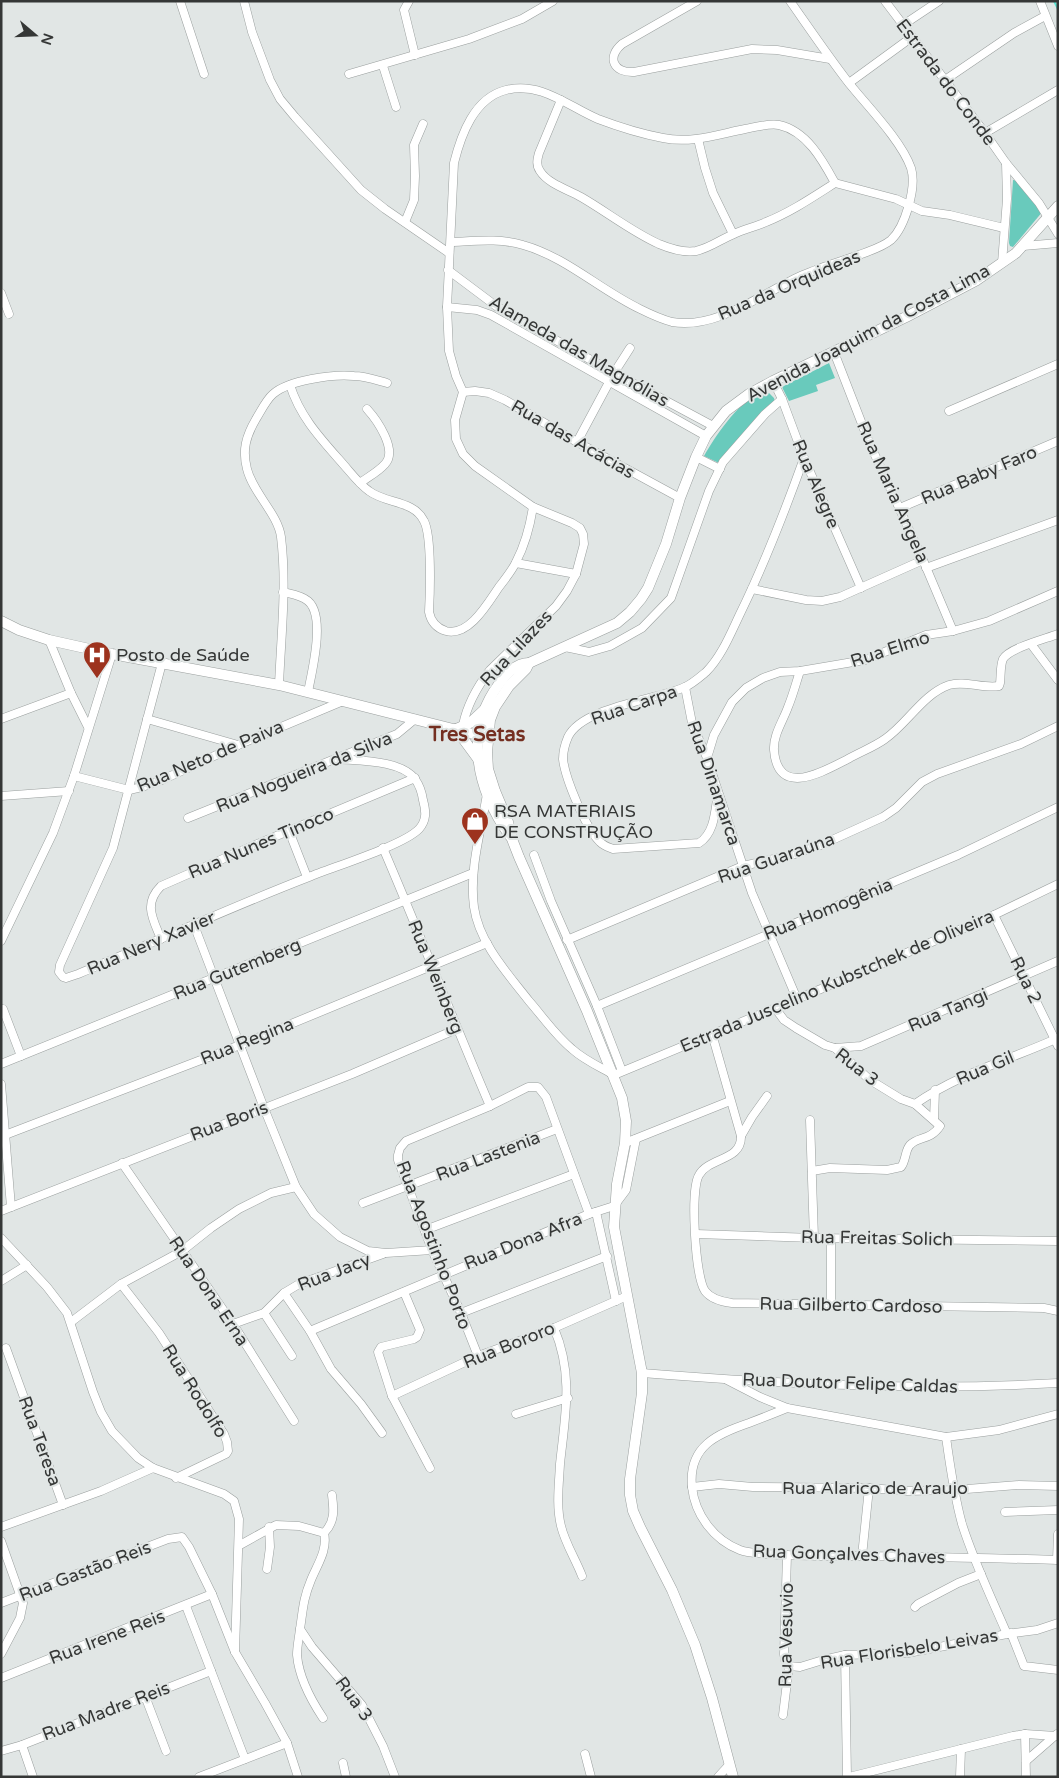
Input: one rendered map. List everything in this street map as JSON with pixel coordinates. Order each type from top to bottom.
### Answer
[{"type":"main road","name":"Avenida Joaquim da Costa Lima","points":[[727,1772],[712,1698],[695,1645],[672,1590],[640,1528],[633,1511],[630,1495],[630,1479],[642,1393],[642,1373],[614,1227],[614,1206],[625,1143],[626,1121],[618,1073],[587,1011],[512,839],[496,814],[487,794],[478,759],[477,735],[484,710],[492,693],[505,675],[523,663],[529,663],[617,623],[641,599],[648,588],[666,544],[680,498],[696,458],[706,436],[726,411],[749,394],[773,381],[906,317],[977,280],[1023,246],[1058,206]]},
{"type":"main road","points":[[1,621],[19,630],[49,640],[112,654],[279,685],[415,719],[460,727],[477,735],[487,752]]},
{"type":"main road","name":"Avenida Joaquim da Costa Lima","points":[[512,839],[508,822],[488,769],[487,752],[490,720],[495,707],[509,686],[526,670],[529,663]]},
{"type":"main road","points":[[460,727],[477,718],[484,710]]},
{"type":"main road","points":[[477,735],[490,720]]},
{"type":"main road","points":[[460,727],[478,759]]},
{"type":"street","points":[[180,1],[204,74]]},
{"type":"street","points":[[244,1],[252,32],[270,80],[280,99],[360,190],[449,253]]},
{"type":"street","points":[[409,1],[404,10],[415,55]]},
{"type":"street","points":[[349,74],[383,66],[469,39],[522,19],[553,1]]},
{"type":"street","points":[[697,1],[616,48],[613,60],[616,66],[625,72],[634,72],[752,49],[777,50],[830,59]]},
{"type":"street","name":"Rua da Orquideas","points":[[451,242],[499,241],[524,245],[569,266],[623,301],[652,315],[682,323],[697,322],[742,308],[790,280],[877,248],[890,240],[898,232],[908,205],[913,182],[911,169],[898,145],[830,59],[790,1]]},
{"type":"street","name":"Estrada do Conde","points":[[885,1],[946,80],[1006,163],[1039,203],[1058,234]]},
{"type":"street","points":[[903,25],[939,1]]},
{"type":"street","points":[[1040,1],[1058,46]]},
{"type":"street","points":[[946,80],[1014,33],[1046,16]]},
{"type":"street","points":[[849,83],[912,37]]},
{"type":"street","points":[[383,66],[396,107]]},
{"type":"street","points":[[290,385],[306,420],[360,484],[370,493],[413,508],[420,514],[426,523],[429,541],[428,612],[432,623],[441,629],[450,632],[458,631],[467,626],[481,613],[516,563],[527,534],[533,507],[475,466],[463,454],[456,439],[455,420],[463,392],[449,351],[447,307],[454,163],[465,126],[490,98],[506,90],[532,89],[561,100],[598,119],[630,130],[679,140],[698,139],[754,127],[779,125],[800,135],[819,156],[836,183],[896,199],[922,211],[950,215],[1004,228]]},
{"type":"street","points":[[985,133],[1058,90]]},
{"type":"street","points":[[561,100],[537,162],[539,170],[544,177],[581,197],[658,244],[675,250],[686,252],[698,251],[733,234],[765,223],[836,183]]},
{"type":"street","points":[[405,222],[414,200],[414,145],[422,124]]},
{"type":"street","points":[[698,139],[704,168],[713,193],[733,234]]},
{"type":"street","name":"Estrada do Conde","points":[[1002,263],[1007,178],[1006,163]]},
{"type":"street","points":[[1023,246],[1058,244]]},
{"type":"street","name":"Alameda das Magnólias","points":[[448,270],[496,306],[614,373],[713,426]]},
{"type":"street","points":[[1,293],[9,314]]},
{"type":"street","name":"Alameda das Magnólias","points":[[447,307],[468,308],[483,312],[706,436]]},
{"type":"street","points":[[552,350],[557,341]]},
{"type":"street","points":[[576,442],[630,348]]},
{"type":"street","name":"Rua Maria Angela","points":[[834,352],[869,442],[900,508],[953,631]]},
{"type":"street","points":[[949,411],[1058,364]]},
{"type":"street","points":[[279,685],[283,592],[281,534],[247,471],[244,454],[245,443],[260,411],[273,394],[290,385],[304,381],[352,376],[366,377],[387,383]]},
{"type":"street","name":"Rua Alegre","points":[[773,381],[782,399],[804,458],[861,588]]},
{"type":"street","name":"Rua das Acácias","points":[[463,392],[489,393],[504,400],[576,442],[680,498]]},
{"type":"street","points":[[565,647],[589,652],[610,646],[642,628],[671,598],[709,491],[720,469],[765,414],[782,399]]},
{"type":"street","points":[[360,484],[385,464],[389,454],[385,436],[377,419],[367,409]]},
{"type":"street","name":"Rua Baby Faro","points":[[900,508],[1058,441]]},
{"type":"street","points":[[696,458],[720,469]]},
{"type":"street","name":"Rua Carpa","points":[[718,793],[711,829],[708,835],[699,842],[613,849],[600,842],[593,834],[569,783],[563,760],[564,750],[569,736],[575,727],[587,719],[614,708],[684,687],[706,671],[714,662],[734,628],[752,590],[804,458]]},
{"type":"street","name":"Rua Lilazes","points":[[460,727],[469,704],[485,676],[502,657],[556,606],[576,574],[584,544],[580,528],[533,507]]},
{"type":"street","points":[[926,568],[1058,520]]},
{"type":"street","points":[[752,590],[822,601],[840,597],[923,560]]},
{"type":"street","points":[[516,563],[576,574]]},
{"type":"street","name":"Rua Elmo","points":[[707,758],[714,735],[732,702],[746,688],[763,678],[780,672],[800,671],[865,660],[926,635],[953,631],[989,621],[1058,591]]},
{"type":"street","points":[[283,592],[299,596],[309,602],[314,608],[317,623],[316,643],[308,692]]},
{"type":"street","points":[[800,671],[777,734],[774,749],[780,769],[792,778],[809,777],[885,740],[926,701],[950,685],[999,686],[1003,660],[1005,658],[1019,648],[1058,634]]},
{"type":"street","points":[[49,640],[71,693],[88,727]]},
{"type":"street","points":[[1031,644],[1058,680]]},
{"type":"street","points":[[1,940],[53,832],[74,776],[112,654]]},
{"type":"street","name":"Rua Nery Xavier","points":[[162,663],[113,848],[60,966],[60,976],[66,978],[194,926],[307,877],[407,838],[418,830],[424,822],[426,812],[421,788],[415,778]]},
{"type":"street","name":"Rua Dinamarca","points":[[684,687],[689,713],[707,758],[742,866],[797,999]]},
{"type":"street","points":[[1,719],[71,693]]},
{"type":"street","name":"Rua Neto de Paiva","points":[[74,776],[129,790],[162,780],[238,745],[343,701]]},
{"type":"street","name":"Rua Nogueira da Silva","points":[[188,818],[396,734],[415,719]]},
{"type":"street","points":[[147,720],[238,745]]},
{"type":"street","name":"Rua Guaraúna","points":[[567,940],[742,866],[795,854],[820,845],[884,817],[896,808],[922,782],[937,774],[1030,740],[1058,726]]},
{"type":"street","points":[[697,734],[714,735]]},
{"type":"street","points":[[337,759],[394,766],[405,770],[415,778]]},
{"type":"street","name":"Rua Nunes Tinoco","points":[[161,939],[150,911],[150,901],[154,893],[161,886],[415,778]]},
{"type":"street","points":[[1,796],[69,790]]},
{"type":"street","points":[[487,794],[473,873],[474,910],[487,943],[506,971],[552,1030],[572,1049],[618,1073]]},
{"type":"street","name":"Rua Homogênia","points":[[597,1006],[958,856],[1058,807]]},
{"type":"street","points":[[289,831],[307,877]]},
{"type":"street","name":"Rua Weinberg","points":[[383,848],[490,1106]]},
{"type":"street","points":[[534,855],[567,940],[597,1006],[618,1073]]},
{"type":"street","name":"Rua Gutemberg","points":[[1,1064],[473,873]]},
{"type":"street","name":"Estrada Juscelino Kubstchek de Oliveira","points":[[618,1073],[994,915],[1058,884]]},
{"type":"street","points":[[541,907],[551,901]]},
{"type":"street","name":"Rua 2","points":[[994,915],[1057,1041]]},
{"type":"street","points":[[194,926],[296,1187],[314,1214],[340,1236],[368,1251],[386,1253],[432,1250]]},
{"type":"street","name":"Rua Regina","points":[[5,1135],[240,1045],[487,943]]},
{"type":"street","name":"Rua Tangi","points":[[835,1048],[861,1046],[1025,977],[1058,961]]},
{"type":"street","name":"Rua 3","points":[[775,1008],[784,1020],[825,1045],[835,1048],[870,1080],[902,1099],[915,1104],[937,1123]]},
{"type":"street","points":[[2,1009],[21,1056]]},
{"type":"street","name":"Rua Boris","points":[[1,1211],[352,1074],[457,1029]]},
{"type":"street","points":[[712,1034],[741,1136]]},
{"type":"street","name":"Rua Gil","points":[[915,1104],[934,1090],[995,1062],[1057,1041]]},
{"type":"street","points":[[1,1084],[10,1207]]},
{"type":"street","name":"Rua Agostinho Porto","points":[[478,1356],[432,1250],[398,1155],[400,1148],[406,1141],[490,1106],[528,1087],[538,1087],[546,1097],[557,1129]]},
{"type":"street","points":[[812,1171],[830,1168],[887,1170],[901,1167],[904,1164],[908,1146],[933,1134],[937,1123],[934,1090]]},
{"type":"street","name":"Rua Gilberto Cardoso","points":[[767,1096],[741,1136],[741,1143],[737,1150],[729,1156],[711,1163],[697,1177],[694,1218],[699,1273],[705,1291],[718,1300],[732,1303],[1044,1308],[1058,1312]]},
{"type":"street","points":[[625,1143],[730,1102]]},
{"type":"street","points":[[810,1120],[814,1238]]},
{"type":"street","points":[[557,1129],[574,1174],[592,1213],[607,1256],[616,1301]]},
{"type":"street","name":"Rua Lastenia","points":[[363,1203],[410,1187],[557,1129]]},
{"type":"street","points":[[614,1206],[628,1187],[636,1139]]},
{"type":"street","name":"Rua Dona Erna","points":[[122,1163],[234,1324],[294,1421]]},
{"type":"street","points":[[425,1230],[574,1174]]},
{"type":"street","points":[[71,1322],[121,1284],[182,1251],[239,1209],[271,1193],[296,1187]]},
{"type":"street","name":"Rua Dona Afra","points":[[310,1331],[443,1274],[592,1213],[614,1206]]},
{"type":"street","name":"Rua Freitas Solich","points":[[696,1234],[814,1238],[1058,1241]]},
{"type":"street","points":[[1,1238],[56,1296],[67,1313],[101,1412],[112,1431],[138,1458],[153,1468],[224,1494],[234,1502],[240,1519],[235,1652]]},
{"type":"street","points":[[831,1305],[832,1238]]},
{"type":"street","name":"Rua Jacy","points":[[234,1324],[264,1313],[284,1293],[298,1284],[386,1253]]},
{"type":"street","points":[[461,1314],[607,1256]]},
{"type":"street","points":[[1,1281],[27,1265]]},
{"type":"street","name":"Rua Rodolfo","points":[[121,1284],[159,1333],[228,1442],[226,1454],[176,1478]]},
{"type":"street","points":[[404,1292],[420,1330],[417,1337],[378,1349],[392,1396],[430,1468]]},
{"type":"street","points":[[284,1293],[310,1331],[332,1369],[382,1433]]},
{"type":"street","name":"Rua Bororo","points":[[392,1396],[478,1356],[554,1328],[626,1296]]},
{"type":"street","points":[[264,1313],[292,1356]]},
{"type":"street","points":[[554,1328],[565,1361],[568,1398],[558,1504],[561,1526],[582,1576]]},
{"type":"street","name":"Rua Teresa","points":[[6,1348],[63,1505]]},
{"type":"street","name":"Rua Doutor Felipe Caldas","points":[[642,1373],[725,1379],[918,1386],[1058,1383]]},
{"type":"street","points":[[725,1379],[787,1408],[946,1437],[999,1430],[1058,1414]]},
{"type":"street","points":[[516,1414],[568,1398]]},
{"type":"street","name":"Rua Gonçalves Chaves","points":[[787,1408],[724,1432],[704,1446],[697,1458],[692,1474],[694,1500],[705,1522],[717,1536],[728,1544],[748,1552],[788,1555],[1057,1560]]},
{"type":"street","points":[[946,1437],[954,1490],[973,1557],[1023,1664],[1031,1668],[1058,1670]]},
{"type":"street","points":[[1,1527],[63,1505],[153,1468]]},
{"type":"street","name":"Rua Alarico de Araujo","points":[[692,1487],[719,1484],[753,1487],[869,1488],[907,1491],[954,1490],[1010,1485],[1058,1486]]},
{"type":"street","points":[[862,1556],[869,1488]]},
{"type":"street","name":"Rua 3","points":[[323,1718],[308,1691],[298,1664],[297,1645],[302,1606],[325,1546],[321,1532],[332,1522],[334,1513],[332,1495]]},
{"type":"street","points":[[1005,1512],[1058,1510]]},
{"type":"street","points":[[240,1545],[276,1524],[287,1524],[321,1532]]},
{"type":"street","points":[[267,1569],[270,1547],[269,1527]]},
{"type":"street","points":[[1057,1560],[1058,1534]]},
{"type":"street","name":"Rua Gastão Reis","points":[[1,1603],[168,1539],[178,1537],[185,1540],[212,1594]]},
{"type":"street","points":[[1,1541],[22,1595],[23,1603],[20,1618],[1,1654]]},
{"type":"street","name":"Rua Vesuvio","points":[[783,1714],[789,1666],[784,1654],[788,1555]]},
{"type":"street","points":[[915,1607],[943,1590],[981,1574]]},
{"type":"street","points":[[212,1594],[235,1652],[287,1743],[298,1777]]},
{"type":"street","name":"Rua Irene Reis","points":[[1,1678],[186,1606],[212,1594]]},
{"type":"street","points":[[186,1606],[245,1758]]},
{"type":"street","name":"Rua Florisbelo Leivas","points":[[789,1666],[800,1667],[845,1656],[908,1653],[1009,1633],[1037,1630],[1058,1623]]},
{"type":"street","name":"Rua 3","points":[[300,1629],[312,1647],[362,1705],[384,1746],[395,1777]]},
{"type":"street","points":[[845,1656],[848,1777],[1025,1734],[1057,1735]]},
{"type":"street","name":"Rua Madre Reis","points":[[1,1751],[22,1745],[212,1671]]},
{"type":"street","points":[[145,1696],[166,1751]]},
{"type":"street","points":[[1025,1734],[1026,1777]]},
{"type":"street","points":[[1026,1761],[1057,1735]]},
{"type":"street","points":[[199,1777],[287,1743]]},
{"type":"street","points":[[22,1745],[32,1777]]},
{"type":"street","points":[[960,1777],[961,1749]]},
{"type":"street","points":[[585,1754],[591,1777]]},
{"type":"street","points":[[343,1763],[346,1777]]},
{"type":"street","points":[[885,1768],[886,1777]]},
{"type":"green space","points":[[1013,180],[1019,181],[1043,211],[1013,247],[1009,243]]},
{"type":"green space","points":[[829,363],[835,378],[816,385],[818,391],[789,401],[782,387]]},
{"type":"green space","points":[[769,393],[774,398],[775,403],[719,463],[704,456],[720,430],[742,405],[758,395]]},
{"type":"waterway","points":[[1054,1],[1058,9]]},
{"type":"place","name":"Posto de Saúde","points":[[97,679]]},
{"type":"place","name":"RSA MATERIAIS DE CONSTRUÇÃO","points":[[475,845]]},
{"type":"district","name":"Tres Setas","points":[[477,735]]}]
